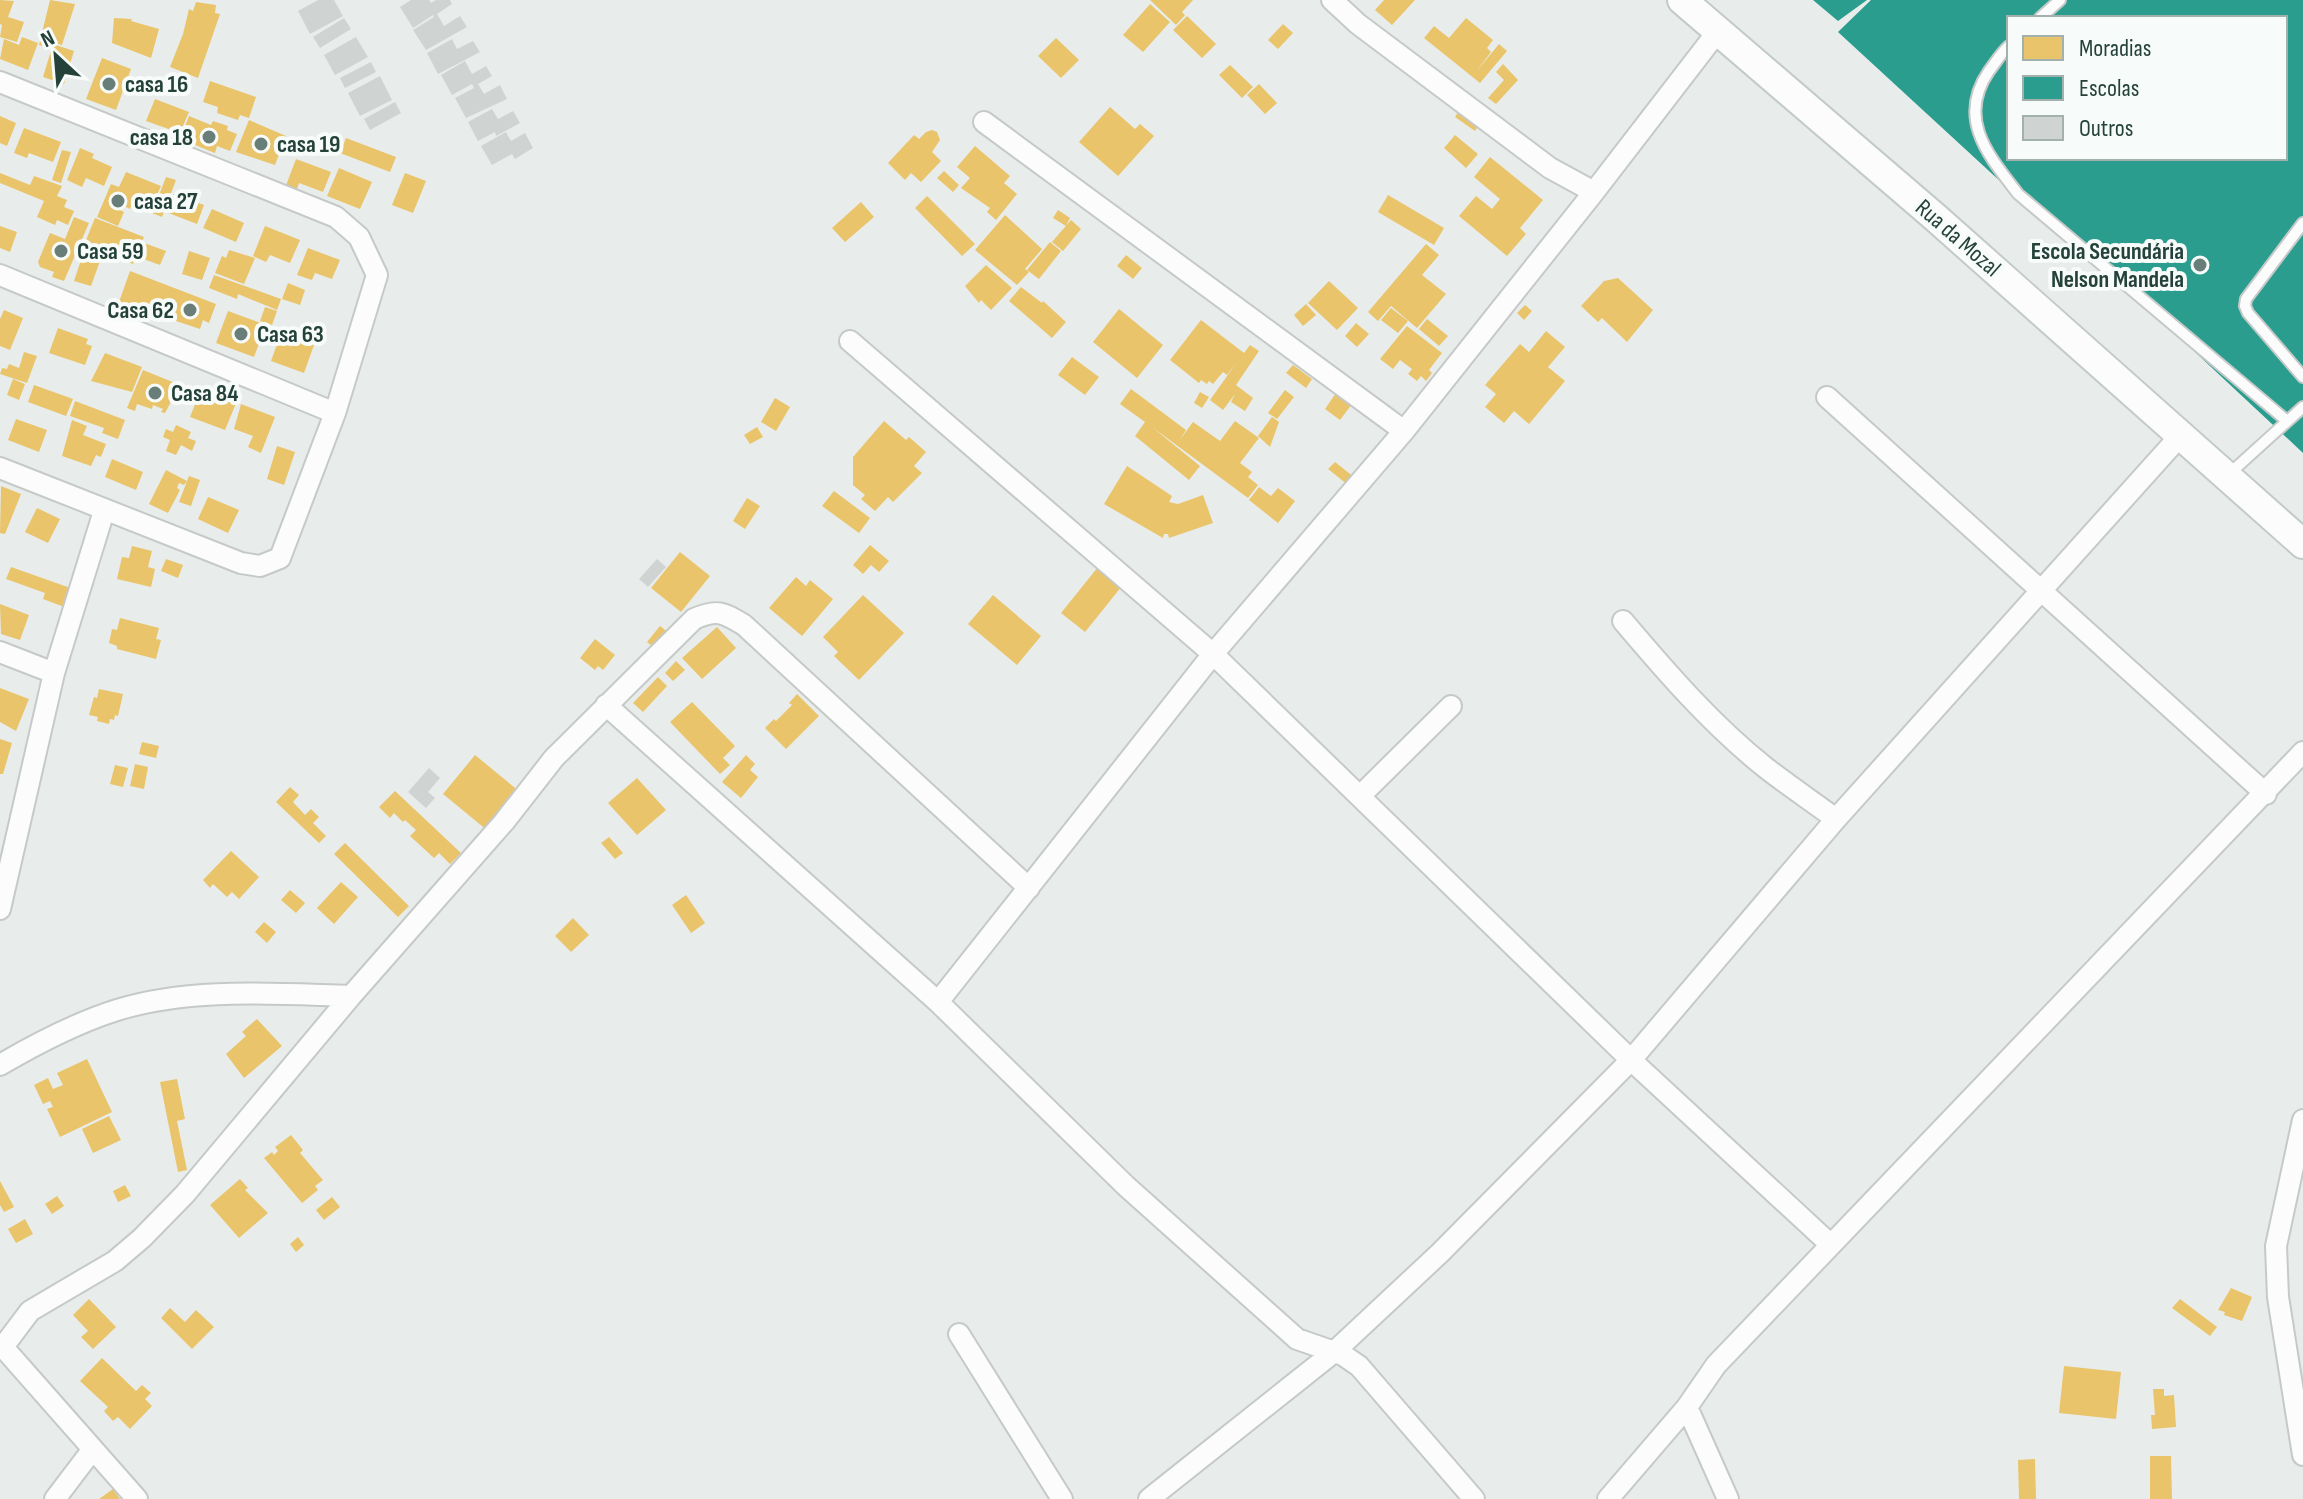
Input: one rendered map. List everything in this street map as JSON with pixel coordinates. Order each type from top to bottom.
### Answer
[{"type":"main road","name":"Rua da Mozal","points":[[1682,0],[1936,218],[2303,544]]},
{"type":"street","points":[[1332,0],[1358,24],[1550,168],[1594,192]]},
{"type":"street","points":[[938,1002],[1213,654],[1404,431],[1718,31]]},
{"type":"street","points":[[0,82],[336,217],[359,237],[377,275],[335,413],[280,558],[260,566],[241,563],[0,468]]},
{"type":"street","points":[[984,122],[1404,431]]},
{"type":"street","points":[[0,275],[335,413]]},
{"type":"street","points":[[850,341],[1213,654],[1631,1060],[1831,1245]]},
{"type":"street","points":[[1827,397],[2266,794]]},
{"type":"street","points":[[1149,1499],[1334,1352],[1440,1253],[1631,1060],[1836,819],[2180,436]]},
{"type":"street","points":[[0,909],[54,673],[104,511]]},
{"type":"street","points":[[137,1499],[3,1347],[30,1311],[115,1261],[185,1194],[351,996],[504,822],[554,758],[694,619],[710,612],[727,614],[744,625],[1029,888]]},
{"type":"street","points":[[1623,621],[1680,688],[1726,733],[1765,767],[1836,819]]},
{"type":"street","points":[[0,652],[54,673]]},
{"type":"street","points":[[606,705],[938,1002],[1126,1186],[1297,1339],[1351,1359],[1359,1366],[1474,1499]]},
{"type":"street","points":[[1360,796],[1451,706]]},
{"type":"street","points":[[1608,1499],[1687,1407],[1716,1365],[2303,752]]},
{"type":"street","points":[[0,1065],[118,1010],[183,997],[243,994],[351,996]]},
{"type":"street","points":[[2303,1120],[2276,1246],[2278,1297],[2298,1398],[2303,1455]]},
{"type":"street","points":[[959,1334],[1062,1499]]},
{"type":"street","points":[[1687,1407],[1728,1499]]},
{"type":"street","points":[[55,1499],[93,1449]]},
{"type":"lane","points":[[2042,16],[2060,0]]},
{"type":"lane","points":[[2007,49],[1982,82],[1975,104],[1975,123],[1986,151],[2018,194],[2287,421]]},
{"type":"lane","points":[[2303,223],[2246,299],[2245,306],[2303,377]]},
{"type":"lane","points":[[2227,477],[2303,407]]},
{"type":"building: Moradias","points":[[0,0],[14,1],[8,17],[24,22],[17,42],[0,37]]},
{"type":"building: Moradias","points":[[50,0],[75,4],[62,45],[46,41],[51,44],[50,48],[39,45]]},
{"type":"building: Moradias","points":[[1150,0],[1193,0],[1176,25]]},
{"type":"building: Moradias","points":[[1384,0],[1415,0],[1392,25],[1375,10]]},
{"type":"building: Moradias","points":[[196,2],[216,5],[215,13],[220,14],[198,78],[170,67],[189,9],[193,11]]},
{"type":"building: Moradias","points":[[1150,4],[1170,22],[1143,52],[1123,35]]},
{"type":"building: Moradias","points":[[1187,16],[1216,44],[1202,58],[1173,30]]},
{"type":"building: Moradias","points":[[114,18],[132,19],[159,29],[151,58],[112,43]]},
{"type":"building: Moradias","points":[[1466,18],[1493,40],[1487,48],[1491,52],[1476,72],[1499,44],[1507,51],[1480,83],[1424,38],[1434,26],[1449,38]]},
{"type":"building: Moradias","points":[[1283,24],[1293,33],[1278,49],[1268,40]]},
{"type":"building: Moradias","points":[[22,37],[38,43],[28,70],[0,59],[4,39],[19,45]]},
{"type":"building: Moradias","points":[[1056,38],[1079,60],[1061,78],[1038,56]]},
{"type":"building: Moradias","points":[[53,44],[74,51],[64,84],[43,77]]},
{"type":"building: Moradias","name":"casa 16","points":[[102,58],[131,69],[116,110],[86,99]]},
{"type":"building: Moradias","points":[[1503,64],[1518,80],[1496,104],[1488,98],[1504,80],[1496,72]]},
{"type":"building: Moradias","points":[[1230,65],[1253,87],[1242,98],[1219,75]]},
{"type":"building: Moradias","points":[[210,81],[256,97],[249,118],[240,115],[238,120],[217,113],[218,107],[203,102]]},
{"type":"building: Moradias","points":[[1259,84],[1277,103],[1265,114],[1247,95]]},
{"type":"building: Moradias","points":[[155,99],[189,112],[180,133],[146,121]]},
{"type":"building: Moradias","points":[[1110,107],[1135,129],[1140,124],[1154,136],[1118,176],[1079,142]]},
{"type":"building: Moradias","points":[[1460,109],[1480,123],[1475,131],[1455,117]]},
{"type":"building: Moradias","points":[[0,116],[16,123],[7,146],[0,143]]},
{"type":"building: Moradias","name":"casa 18","points":[[189,116],[211,125],[213,121],[228,126],[227,130],[237,134],[230,151],[217,146],[215,153],[180,139]]},
{"type":"building: Moradias","name":"casa 19","points":[[249,120],[286,136],[275,165],[236,152]]},
{"type":"building: Moradias","points":[[24,128],[61,142],[53,162],[29,153],[27,158],[14,153]]},
{"type":"building: Moradias","points":[[932,130],[937,132],[940,140],[932,152],[941,161],[921,182],[911,173],[905,180],[888,163],[914,135],[919,139]]},
{"type":"building: Moradias","points":[[1455,135],[1478,154],[1466,168],[1444,148]]},
{"type":"building: Moradias","points":[[346,138],[396,157],[390,172],[340,153]]},
{"type":"building: Moradias","points":[[975,146],[1010,176],[1004,183],[1017,194],[996,220],[987,212],[990,208],[961,188],[970,178],[957,167]]},
{"type":"building: Moradias","points":[[80,148],[94,154],[92,158],[112,167],[104,186],[86,178],[82,187],[67,180]]},
{"type":"building: Moradias","points":[[62,150],[71,152],[61,183],[52,180]]},
{"type":"building: Moradias","points":[[1490,157],[1543,200],[1520,228],[1526,234],[1507,256],[1459,216],[1476,196],[1492,209],[1500,199],[1474,177]]},
{"type":"building: Moradias","points":[[296,159],[331,172],[323,192],[299,183],[296,192],[285,188]]},
{"type":"building: Moradias","points":[[339,168],[372,182],[360,209],[327,196]]},
{"type":"building: Moradias","points":[[944,171],[959,185],[953,192],[937,178]]},
{"type":"building: Moradias","name":"casa 27","points":[[126,172],[161,186],[152,206],[134,198],[130,209],[120,204],[118,209],[124,212],[118,226],[97,217],[111,184],[119,187]]},
{"type":"building: Moradias","points":[[0,173],[30,185],[34,176],[62,186],[57,196],[67,200],[64,207],[74,211],[68,225],[57,220],[55,225],[37,217],[44,201],[0,183]]},
{"type":"building: Moradias","points":[[405,173],[426,181],[413,213],[392,205]]},
{"type":"building: Moradias","points":[[166,177],[176,180],[162,217],[152,213]]},
{"type":"building: Moradias","points":[[173,194],[204,205],[197,224],[166,212]]},
{"type":"building: Moradias","points":[[1388,195],[1444,228],[1434,245],[1378,212]]},
{"type":"building: Moradias","points":[[927,196],[975,244],[962,256],[915,208]]},
{"type":"building: Moradias","points":[[861,202],[874,217],[845,242],[832,228]]},
{"type":"building: Moradias","points":[[212,209],[244,223],[236,242],[203,228]]},
{"type":"building: Moradias","points":[[1058,210],[1070,218],[1066,226],[1053,218]]},
{"type":"building: Moradias","points":[[1005,215],[1042,249],[1025,269],[1029,272],[1017,285],[975,250]]},
{"type":"building: Moradias","name":"Casa 59","points":[[74,217],[89,223],[64,281],[52,277],[54,272],[40,267],[38,262],[50,233],[65,239]]},
{"type":"building: Moradias","points":[[95,218],[144,237],[133,264],[84,245]]},
{"type":"building: Moradias","points":[[1071,220],[1081,229],[1063,251],[1052,242]]},
{"type":"building: Moradias","points":[[0,226],[17,232],[10,252],[0,248]]},
{"type":"building: Moradias","points":[[265,226],[300,240],[290,263],[270,255],[266,262],[253,256]]},
{"type":"building: Moradias","points":[[1050,242],[1061,251],[1039,279],[1027,270]]},
{"type":"building: Moradias","points":[[144,243],[166,251],[160,265],[138,257]]},
{"type":"building: Moradias","points":[[1426,244],[1439,255],[1422,275],[1446,294],[1417,328],[1391,306],[1378,321],[1368,312]]},
{"type":"building: Moradias","points":[[308,248],[340,260],[332,279],[315,273],[312,280],[297,275]]},
{"type":"building: Moradias","points":[[229,250],[255,258],[244,284],[215,273],[222,256],[226,258]]},
{"type":"building: Moradias","points":[[189,251],[210,258],[202,280],[182,274]]},
{"type":"building: Moradias","points":[[83,254],[100,261],[91,286],[74,281]]},
{"type":"building: Moradias","points":[[1126,255],[1142,268],[1133,279],[1117,266]]},
{"type":"building: Moradias","points":[[986,265],[1012,288],[991,310],[981,300],[979,303],[965,286]]},
{"type":"building: Moradias","points":[[130,271],[216,304],[209,323],[203,320],[200,329],[164,317],[168,307],[153,301],[150,309],[135,303],[133,307],[119,302]]},
{"type":"building: Moradias","points":[[214,275],[281,299],[277,310],[238,294],[237,299],[209,288]]},
{"type":"building: Moradias","points":[[1618,278],[1653,310],[1627,342],[1602,318],[1598,322],[1581,306],[1604,281]]},
{"type":"building: Moradias","points":[[1329,281],[1358,308],[1337,330],[1308,303]]},
{"type":"building: Moradias","points":[[288,283],[305,290],[300,305],[282,299]]},
{"type":"building: Moradias","points":[[1021,287],[1043,301],[1066,322],[1052,338],[1009,301]]},
{"type":"building: Moradias","points":[[1306,304],[1316,315],[1303,326],[1294,315]]},
{"type":"building: Moradias","points":[[1525,305],[1532,311],[1524,320],[1517,313]]},
{"type":"building: Moradias","points":[[265,307],[277,311],[272,325],[260,321]]},
{"type":"building: Moradias","points":[[1391,308],[1408,321],[1398,333],[1381,320]]},
{"type":"building: Moradias","points":[[1119,309],[1163,345],[1137,378],[1093,342]]},
{"type":"building: Moradias","points":[[4,310],[23,318],[10,350],[0,346],[0,319]]},
{"type":"building: Moradias","name":"Casa 63","points":[[228,311],[266,325],[254,357],[216,343]]},
{"type":"building: Moradias","points":[[1427,319],[1448,336],[1439,346],[1419,329]]},
{"type":"building: Moradias","points":[[1201,320],[1244,353],[1250,345],[1259,351],[1236,385],[1253,398],[1245,411],[1231,402],[1235,394],[1223,410],[1210,400],[1237,362],[1227,375],[1223,372],[1213,384],[1209,381],[1207,384],[1201,380],[1199,383],[1170,360]]},
{"type":"building: Moradias","points":[[1356,323],[1369,334],[1357,347],[1345,336]]},
{"type":"building: Moradias","points":[[1407,326],[1442,353],[1429,370],[1432,373],[1426,381],[1421,376],[1417,381],[1408,374],[1412,369],[1400,360],[1393,369],[1380,359]]},
{"type":"building: Moradias","points":[[58,328],[88,339],[86,344],[92,346],[85,365],[49,353]]},
{"type":"building: Moradias","points":[[1546,331],[1565,347],[1548,367],[1565,381],[1529,424],[1514,411],[1504,423],[1485,407],[1496,394],[1485,385],[1520,344],[1529,352]]},
{"type":"building: Moradias","points":[[281,333],[314,345],[304,373],[271,361]]},
{"type":"building: Moradias","points":[[24,352],[37,356],[27,383],[0,374],[2,368],[7,369],[9,364],[19,368]]},
{"type":"building: Moradias","points":[[105,353],[142,367],[132,392],[91,381]]},
{"type":"building: Moradias","points":[[1072,357],[1099,377],[1085,395],[1058,375]]},
{"type":"building: Moradias","points":[[1293,365],[1312,379],[1306,388],[1286,373]]},
{"type":"building: Moradias","name":"Casa 84","points":[[143,370],[180,385],[165,413],[153,405],[152,409],[137,404],[135,411],[127,408]]},
{"type":"building: Moradias","points":[[13,379],[25,384],[19,400],[7,395]]},
{"type":"building: Moradias","points":[[34,385],[73,399],[66,416],[28,402]]},
{"type":"building: Moradias","points":[[202,387],[237,401],[225,430],[190,417]]},
{"type":"building: Moradias","points":[[1131,389],[1186,430],[1179,441],[1193,422],[1220,441],[1235,421],[1259,438],[1240,463],[1252,472],[1248,477],[1258,485],[1248,498],[1152,427],[1200,466],[1189,480],[1135,436],[1145,422],[1120,404]]},
{"type":"building: Moradias","points":[[1285,390],[1294,397],[1277,419],[1268,413]]},
{"type":"building: Moradias","points":[[1200,392],[1209,397],[1202,408],[1194,403]]},
{"type":"building: Moradias","points":[[1336,393],[1352,404],[1340,420],[1325,409]]},
{"type":"building: Moradias","points":[[775,398],[790,407],[776,431],[761,422]]},
{"type":"building: Moradias","points":[[75,401],[125,420],[118,439],[102,433],[104,428],[70,416]]},
{"type":"building: Moradias","points":[[241,404],[275,417],[261,453],[248,447],[253,436],[234,429]]},
{"type":"building: Moradias","points":[[1272,417],[1279,422],[1270,447],[1258,436]]},
{"type":"building: Moradias","points":[[16,419],[47,430],[39,452],[8,440]]},
{"type":"building: Moradias","points":[[72,420],[87,426],[83,435],[106,444],[101,457],[96,455],[91,466],[62,456]]},
{"type":"building: Moradias","points":[[884,421],[926,452],[914,466],[922,473],[893,502],[888,497],[875,511],[861,499],[865,495],[853,485],[853,457]]},
{"type":"building: Moradias","points":[[176,425],[191,432],[188,438],[196,441],[192,451],[181,445],[176,455],[166,451],[170,440],[163,437],[166,429],[173,432]]},
{"type":"building: Moradias","points":[[757,427],[763,437],[750,444],[744,435]]},
{"type":"building: Moradias","points":[[277,446],[295,452],[284,485],[267,479]]},
{"type":"building: Moradias","points":[[112,459],[143,472],[136,490],[105,477]]},
{"type":"building: Moradias","points":[[1335,462],[1354,477],[1348,485],[1328,469]]},
{"type":"building: Moradias","points":[[1127,466],[1172,496],[1169,502],[1178,504],[1203,495],[1213,523],[1169,538],[1168,534],[1164,534],[1163,538],[1104,504]]},
{"type":"building: Moradias","points":[[166,470],[187,481],[184,485],[179,483],[177,488],[180,490],[168,513],[149,504]]},
{"type":"building: Moradias","points":[[189,476],[200,480],[191,506],[179,502]]},
{"type":"building: Moradias","points":[[1,486],[21,494],[5,534],[0,533]]},
{"type":"building: Moradias","points":[[1259,487],[1271,496],[1278,488],[1295,501],[1278,523],[1249,500]]},
{"type":"building: Moradias","points":[[834,491],[870,518],[859,533],[822,506]]},
{"type":"building: Moradias","points":[[208,497],[239,510],[228,533],[198,519]]},
{"type":"building: Moradias","points":[[747,498],[760,506],[745,529],[733,521]]},
{"type":"building: Moradias","points":[[37,508],[60,519],[48,543],[25,532]]},
{"type":"building: Moradias","points":[[870,545],[889,561],[879,572],[871,565],[863,574],[853,565]]},
{"type":"building: Moradias","points":[[132,546],[152,551],[148,567],[155,569],[151,587],[117,579],[122,557],[129,558]]},
{"type":"building: Moradias","points":[[680,552],[710,576],[681,612],[651,588]]},
{"type":"building: Moradias","points":[[166,559],[183,565],[178,578],[161,571]]},
{"type":"building: Moradias","points":[[11,567],[76,590],[67,608],[43,599],[45,593],[6,579]]},
{"type":"building: Moradias","points":[[1098,567],[1122,586],[1085,632],[1061,613]]},
{"type":"building: Moradias","points":[[796,577],[806,586],[810,580],[833,599],[802,636],[769,608]]},
{"type":"building: Moradias","points":[[863,595],[904,633],[859,680],[834,656],[838,652],[823,637]]},
{"type":"building: Moradias","points":[[993,595],[1041,636],[1017,665],[968,624]]},
{"type":"building: Moradias","points":[[0,604],[29,615],[20,640],[1,634]]},
{"type":"building: Moradias","points":[[120,618],[159,628],[156,639],[161,640],[156,659],[117,649],[109,643],[112,629],[117,630]]},
{"type":"building: Moradias","points":[[660,626],[669,633],[656,649],[647,642]]},
{"type":"building: Moradias","points":[[717,627],[736,648],[702,679],[682,658]]},
{"type":"building: Moradias","points":[[595,639],[615,655],[603,670],[598,666],[595,670],[580,658]]},
{"type":"building: Moradias","points":[[676,661],[685,670],[673,681],[665,673]]},
{"type":"building: Moradias","points":[[658,677],[667,686],[643,712],[633,703]]},
{"type":"building: Moradias","points":[[0,688],[29,699],[16,731],[0,722]]},
{"type":"building: Moradias","points":[[99,689],[123,694],[118,716],[110,719],[109,724],[89,715]]},
{"type":"building: Moradias","points":[[797,694],[819,716],[786,749],[765,728],[792,705],[789,703]]},
{"type":"building: Moradias","points":[[692,702],[735,746],[723,758],[730,765],[720,774],[670,722]]},
{"type":"building: Moradias","points":[[0,739],[12,743],[3,774],[0,774]]},
{"type":"building: Moradias","points":[[142,742],[159,746],[156,758],[139,754]]},
{"type":"building: Moradias","points":[[475,755],[520,792],[488,831],[443,794]]},
{"type":"building: Moradias","points":[[746,755],[755,764],[750,770],[758,777],[741,798],[722,782]]},
{"type":"building: Moradias","points":[[135,764],[148,767],[144,789],[130,786]]},
{"type":"building: Moradias","points":[[115,765],[128,768],[123,787],[110,784]]},
{"type":"building: Moradias","points":[[637,778],[666,810],[637,835],[608,803]]},
{"type":"building: Moradias","points":[[290,787],[299,795],[293,802],[305,815],[311,809],[319,817],[313,823],[326,836],[319,843],[276,802]]},
{"type":"building: Moradias","points":[[395,791],[461,853],[450,864],[439,853],[434,858],[410,836],[416,830],[405,820],[403,822],[394,813],[390,818],[379,807]]},
{"type":"building: Moradias","points":[[609,837],[623,853],[615,859],[601,843]]},
{"type":"building: Moradias","points":[[345,843],[409,906],[398,917],[334,854]]},
{"type":"building: Moradias","points":[[231,851],[259,877],[239,899],[232,892],[227,897],[213,884],[210,888],[203,880]]},
{"type":"building: Moradias","points":[[341,882],[358,897],[334,924],[317,908]]},
{"type":"building: Moradias","points":[[290,890],[305,903],[296,913],[281,900]]},
{"type":"building: Moradias","points":[[686,895],[705,923],[691,933],[672,905]]},
{"type":"building: Moradias","points":[[573,918],[589,935],[571,952],[555,936]]},
{"type":"building: Moradias","points":[[264,922],[276,932],[267,943],[255,932]]},
{"type":"building: Moradias","points":[[257,1019],[282,1046],[244,1078],[226,1054],[246,1036],[242,1032]]},
{"type":"building: Moradias","points":[[87,1059],[112,1112],[60,1137],[47,1109],[53,1107],[50,1101],[43,1104],[34,1085],[48,1078],[53,1089],[63,1085],[57,1073]]},
{"type":"building: Moradias","points":[[177,1079],[185,1119],[177,1121],[187,1170],[178,1172],[160,1082]]},
{"type":"building: Moradias","points":[[109,1116],[121,1140],[93,1153],[82,1129]]},
{"type":"building: Moradias","points":[[291,1135],[303,1150],[300,1153],[323,1180],[315,1186],[318,1190],[302,1203],[264,1158],[272,1152],[274,1155],[278,1151],[275,1147]]},
{"type":"building: Moradias","points":[[240,1179],[248,1188],[245,1190],[268,1213],[239,1238],[210,1205]]},
{"type":"building: Moradias","points":[[0,1181],[14,1207],[4,1212],[0,1205]]},
{"type":"building: Moradias","points":[[125,1185],[131,1196],[118,1202],[113,1191]]},
{"type":"building: Moradias","points":[[57,1196],[64,1206],[52,1214],[45,1204]]},
{"type":"building: Moradias","points":[[332,1197],[340,1207],[324,1220],[316,1210]]},
{"type":"building: Moradias","points":[[25,1219],[33,1234],[16,1243],[8,1229]]},
{"type":"building: Moradias","points":[[298,1237],[304,1245],[296,1252],[290,1244]]},
{"type":"building: Moradias","points":[[2231,1288],[2252,1297],[2242,1321],[2218,1310]]},
{"type":"building: Moradias","points":[[89,1299],[116,1327],[93,1349],[81,1337],[88,1331],[73,1315]]},
{"type":"building: Moradias","points":[[2180,1299],[2217,1327],[2210,1336],[2172,1308]]},
{"type":"building: Moradias","points":[[170,1308],[185,1322],[196,1310],[214,1327],[192,1349],[161,1318]]},
{"type":"building: Moradias","points":[[102,1358],[136,1391],[142,1385],[151,1393],[145,1399],[152,1406],[130,1429],[118,1417],[113,1421],[104,1411],[108,1407],[80,1381]]},
{"type":"building: Moradias","points":[[2064,1366],[2121,1372],[2116,1419],[2059,1413]]},
{"type":"building: Moradias","points":[[2153,1389],[2164,1389],[2164,1396],[2174,1395],[2176,1427],[2152,1429],[2151,1415],[2155,1415]]},
{"type":"building: Moradias","points":[[2150,1456],[2171,1456],[2172,1499],[2150,1499]]},
{"type":"building: Moradias","points":[[2035,1459],[2036,1499],[2019,1499],[2018,1460]]},
{"type":"building: Moradias","points":[[113,1489],[120,1499],[99,1499]]},
{"type":"building: Escolas","points":[[1813,0],[1867,0],[1838,21]]},
{"type":"building: Escolas","name":"Escola Secundária Nelson Mandela","points":[[1871,0],[2303,0],[2303,453],[2179,337],[2014,194],[1838,32]]},
{"type":"building: Outros","points":[[318,0],[334,0],[343,16],[310,34],[298,11]]},
{"type":"building: Outros","points":[[411,0],[429,0],[431,3],[450,0],[452,4],[437,14],[444,26],[460,16],[467,27],[426,50],[413,30],[434,17],[413,28],[400,7]]},
{"type":"building: Outros","points":[[344,18],[351,29],[320,48],[313,37]]},
{"type":"building: Outros","points":[[356,37],[368,57],[335,75],[324,55]]},
{"type":"building: Outros","points":[[452,39],[457,49],[473,41],[480,52],[438,74],[427,53]]},
{"type":"building: Outros","points":[[465,61],[472,74],[486,66],[492,76],[478,84],[484,94],[500,85],[507,99],[466,118],[455,98],[474,88],[472,84],[452,95],[441,75]]},
{"type":"building: Outros","points":[[371,62],[376,72],[345,88],[340,78]]},
{"type":"building: Outros","points":[[380,76],[392,100],[360,116],[348,93]]},
{"type":"building: Outros","points":[[395,102],[401,113],[370,130],[364,119]]},
{"type":"building: Outros","points":[[492,109],[498,119],[513,111],[520,123],[496,136],[495,132],[478,141],[468,122]]},
{"type":"building: Outros","points":[[506,132],[511,141],[525,133],[533,148],[515,159],[512,154],[492,165],[481,146]]},
{"type":"building: Outros","points":[[657,559],[666,567],[648,587],[639,579]]},
{"type":"building: Outros","points":[[429,768],[440,778],[428,792],[435,798],[426,808],[408,792]]},
{"type":"place","name":"casa 16","points":[[109,84]]},
{"type":"place","name":"casa 18","points":[[209,137]]},
{"type":"place","name":"casa 19","points":[[261,144]]},
{"type":"place","name":"casa 27","points":[[118,201]]},
{"type":"place","name":"Casa 59","points":[[61,251]]},
{"type":"place","name":"Escola Secundária Nelson Mandela","points":[[2200,265]]},
{"type":"place","name":"Casa 62","points":[[190,310]]},
{"type":"place","name":"Casa 63","points":[[241,334]]},
{"type":"place","name":"Casa 84","points":[[155,393]]}]
